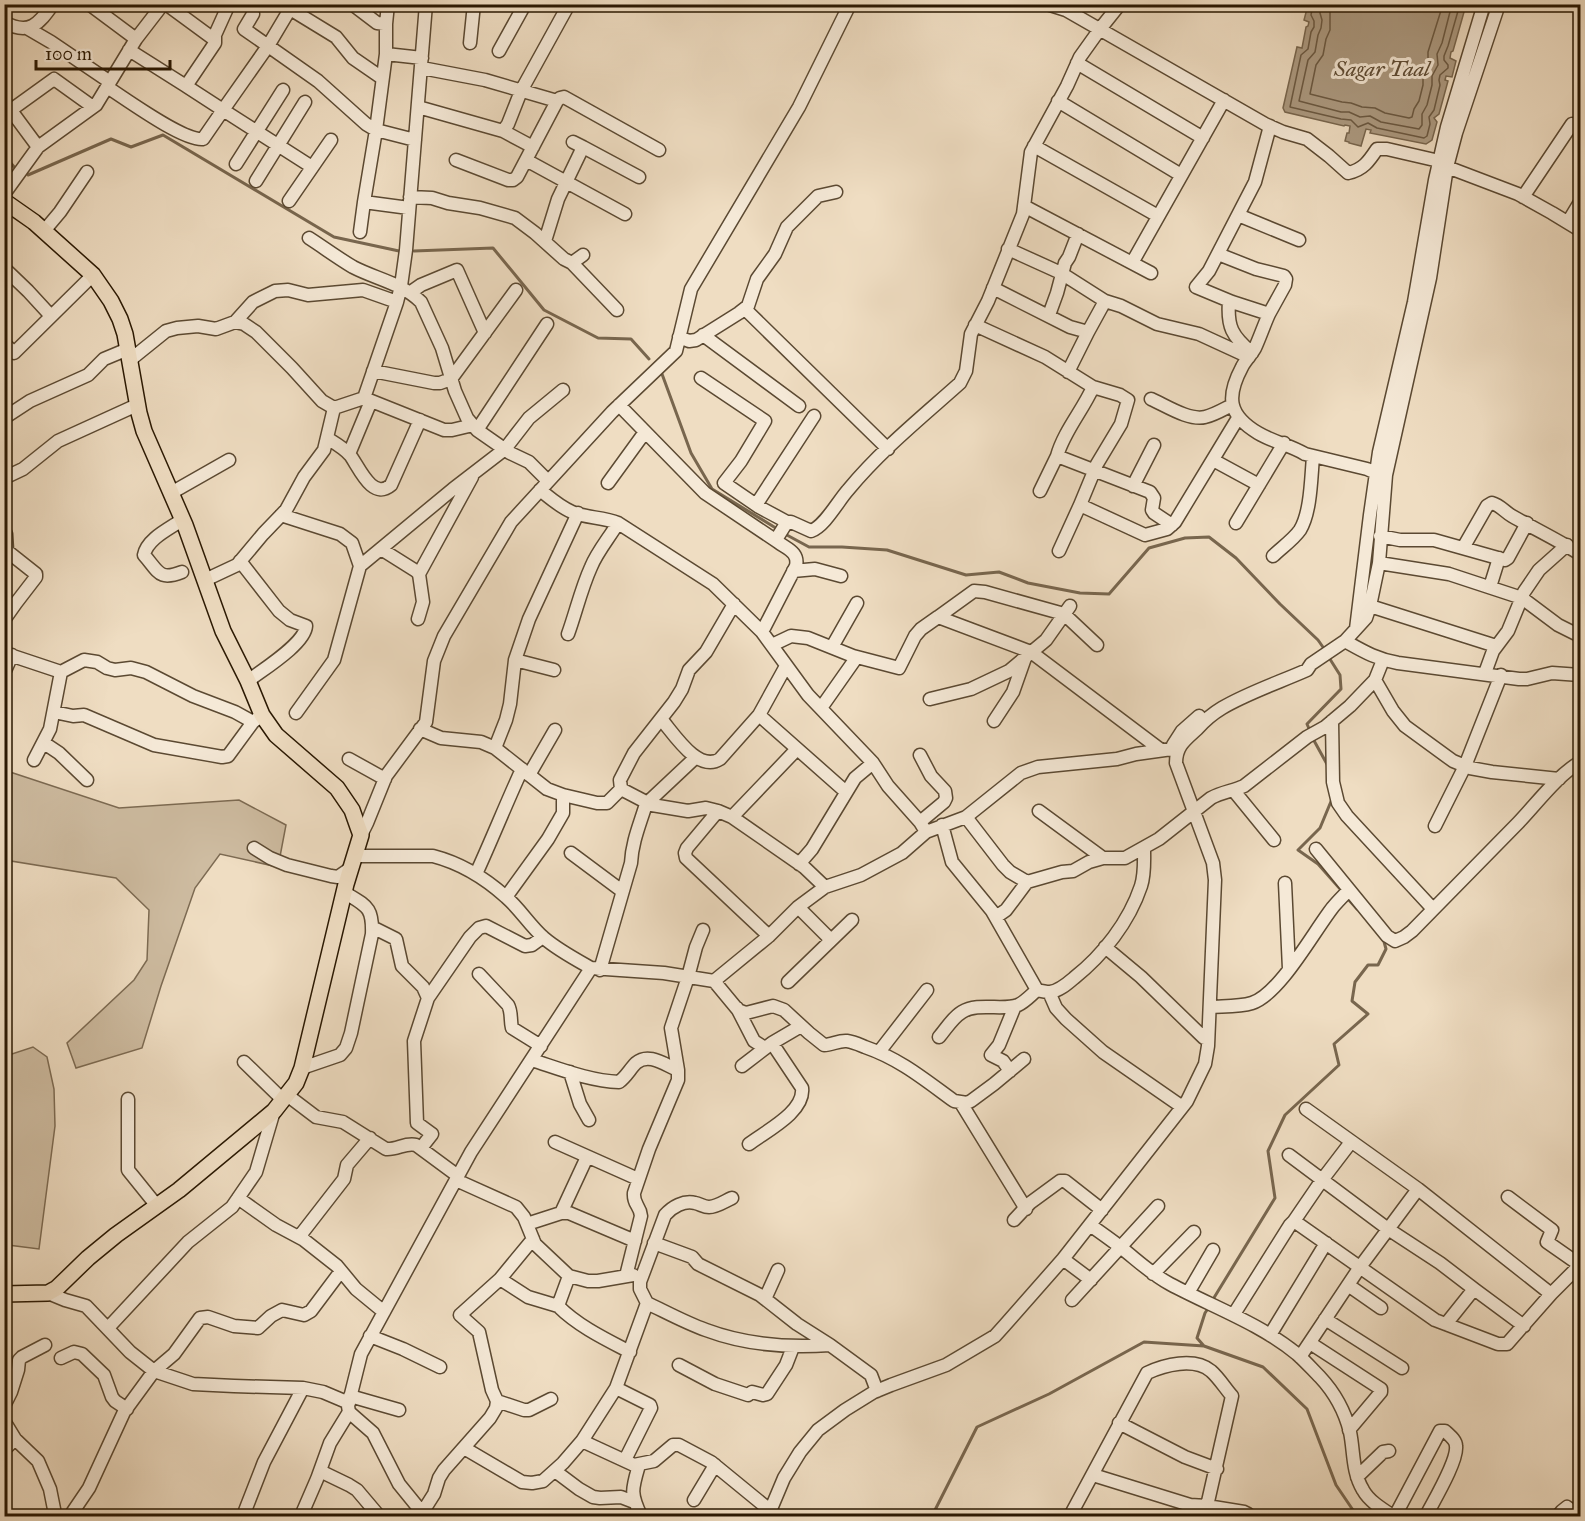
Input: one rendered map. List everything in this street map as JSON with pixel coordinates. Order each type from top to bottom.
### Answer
[{"type":"main road","points":[[4,201],[44,231],[93,275],[120,319],[144,431],[183,520],[223,631],[248,681],[257,718],[337,788],[352,810],[360,835],[302,1068],[296,1083],[281,1102],[204,1171],[116,1235],[57,1288],[48,1293],[4,1294]]},
{"type":"street","points":[[4,22],[19,28],[33,27],[53,4]]},
{"type":"street","points":[[89,4],[133,45],[186,86],[312,167]]},
{"type":"street","points":[[4,194],[38,147],[93,107],[133,45],[164,4],[215,40]]},
{"type":"street","points":[[186,86],[215,43],[229,4]]},
{"type":"street","points":[[352,4],[377,23],[386,24]]},
{"type":"street","points":[[360,232],[386,54],[387,4]]},
{"type":"street","points":[[349,453],[367,399],[373,371],[397,303],[406,289],[410,202],[426,4]]},
{"type":"street","points":[[470,43],[474,4]]},
{"type":"street","points":[[499,51],[525,4]]},
{"type":"street","points":[[503,130],[508,124],[520,91],[569,4]]},
{"type":"street","points":[[360,835],[385,779],[426,722],[434,661],[444,636],[511,522],[619,405],[676,351],[691,289],[799,107],[850,4]]},
{"type":"street","points":[[1047,4],[1070,7],[1100,29],[1270,126],[1307,139],[1348,173],[1358,171],[1371,159],[1377,149],[1387,149],[1443,164],[1523,197],[1581,230]]},
{"type":"street","points":[[782,531],[791,522],[811,531],[820,525],[849,489],[888,448],[960,383],[966,371],[971,334],[993,288],[1023,214],[1031,152],[1077,63],[1120,4]]},
{"type":"street","points":[[923,827],[942,825],[966,817],[1021,773],[1038,767],[1117,759],[1170,749],[1223,707],[1307,670],[1340,644],[1366,618],[1379,562],[1386,476],[1430,278],[1447,127],[1484,4]]},
{"type":"street","points":[[1356,629],[1379,452],[1443,164],[1498,4]]},
{"type":"street","points":[[27,28],[51,42],[180,134],[198,140],[206,136],[268,46],[288,6],[336,37],[353,58],[382,78]]},
{"type":"street","points":[[253,14],[244,29],[318,81],[366,124],[376,130],[415,140]]},
{"type":"street","points":[[386,54],[556,101]]},
{"type":"street","points":[[1077,63],[1203,138]]},
{"type":"street","points":[[38,147],[8,105],[54,79],[93,107]]},
{"type":"street","points":[[236,164],[283,90]]},
{"type":"street","points":[[456,160],[513,180],[517,177],[556,101],[564,97],[659,150]]},
{"type":"street","points":[[1132,262],[1224,100]]},
{"type":"street","points":[[1058,101],[1181,175]]},
{"type":"street","points":[[256,181],[305,102]]},
{"type":"street","points":[[418,107],[503,130],[533,147]]},
{"type":"street","points":[[1523,197],[1572,124]]},
{"type":"street","points":[[1269,314],[1196,287],[1209,271],[1255,182],[1270,126]]},
{"type":"street","points":[[289,201],[331,140]]},
{"type":"street","points":[[545,241],[578,145],[639,177]]},
{"type":"street","points":[[1034,146],[1158,216]]},
{"type":"street","points":[[526,160],[625,214]]},
{"type":"street","points":[[44,231],[87,172]]},
{"type":"street","points":[[679,337],[689,341],[696,340],[745,309],[757,279],[775,254],[787,227],[818,196],[836,192]]},
{"type":"street","points":[[364,202],[410,202],[432,198],[515,218],[564,259],[572,263],[617,310]]},
{"type":"street","points":[[1568,222],[1581,202]]},
{"type":"street","points":[[1024,206],[1151,273]]},
{"type":"street","points":[[1238,215],[1299,240]]},
{"type":"street","points":[[1049,315],[1061,273],[1078,234]]},
{"type":"street","points":[[309,238],[354,267],[406,289],[421,302],[442,348],[455,391],[467,418],[475,427],[505,449],[529,462],[556,503],[572,512],[618,523],[713,584],[762,632],[808,695],[873,763],[888,786],[923,827]]},
{"type":"street","points":[[1008,249],[1061,273],[1105,301],[1121,306],[1157,324],[1199,334],[1250,355]]},
{"type":"street","points":[[1218,254],[1256,269],[1284,276],[1286,279],[1231,393],[1232,405],[1238,418],[1256,432],[1305,454],[1376,472]]},
{"type":"street","points":[[572,263],[584,255]]},
{"type":"street","points":[[4,268],[51,316]]},
{"type":"street","points":[[406,289],[457,270],[485,333]]},
{"type":"street","points":[[4,343],[14,353],[93,275]]},
{"type":"street","points":[[993,288],[1070,327],[1088,332]]},
{"type":"street","points":[[235,322],[253,302],[275,291],[288,290],[308,295],[363,290],[397,303]]},
{"type":"street","points":[[373,371],[434,383],[451,379],[516,290]]},
{"type":"street","points":[[1068,372],[1105,301]]},
{"type":"street","points":[[1229,301],[1230,327],[1250,355]]},
{"type":"street","points":[[745,309],[888,448]]},
{"type":"street","points":[[4,403],[9,415],[30,401],[88,375],[104,359],[129,355],[166,331],[198,326],[216,328],[235,322],[244,324],[256,332],[322,401],[334,408],[367,399],[444,430],[475,427],[547,324]]},
{"type":"street","points":[[975,325],[1045,357],[1093,387],[1120,395],[1128,400],[1121,424],[1094,471],[1059,551]]},
{"type":"street","points":[[703,335],[800,406]]},
{"type":"street","points":[[701,378],[765,421],[741,461],[724,483],[756,505],[782,531],[796,555],[797,560],[793,571],[762,632]]},
{"type":"street","points":[[1040,491],[1093,387]]},
{"type":"street","points":[[360,566],[505,449],[529,418],[563,390]]},
{"type":"street","points":[[1151,399],[1195,417],[1205,417],[1232,405]]},
{"type":"street","points":[[4,478],[23,469],[58,441],[137,405]]},
{"type":"street","points":[[619,405],[705,493],[782,531]]},
{"type":"street","points":[[205,580],[237,566],[286,510],[304,477],[324,450],[334,408]]},
{"type":"street","points":[[756,505],[814,416]]},
{"type":"street","points":[[1080,505],[1145,535],[1167,529],[1175,522],[1238,418]]},
{"type":"street","points":[[327,438],[349,453],[368,483],[386,489],[391,485],[420,420]]},
{"type":"street","points":[[608,483],[645,432]]},
{"type":"street","points":[[1236,523],[1284,443]]},
{"type":"street","points":[[1133,486],[1154,445]]},
{"type":"street","points":[[1057,456],[1153,495],[1152,510],[1172,525]]},
{"type":"street","points":[[1273,556],[1299,531],[1304,520],[1313,457]]},
{"type":"street","points":[[171,493],[229,460]]},
{"type":"street","points":[[1213,460],[1259,485]]},
{"type":"street","points":[[418,620],[423,602],[419,574],[474,473]]},
{"type":"street","points":[[1463,548],[1489,504],[1495,504],[1510,515],[1581,554]]},
{"type":"street","points":[[495,748],[506,720],[515,660],[529,619],[578,513]]},
{"type":"street","points":[[281,515],[340,534],[352,543],[360,566],[334,660],[296,713]]},
{"type":"street","points":[[182,572],[169,577],[161,575],[144,555],[146,548],[159,536],[183,520]]},
{"type":"street","points":[[568,634],[592,564],[618,523]]},
{"type":"street","points":[[1380,536],[1400,540],[1434,540],[1505,560],[1527,523]]},
{"type":"street","points":[[4,530],[7,551],[36,574],[36,577],[4,620]]},
{"type":"street","points":[[1485,674],[1493,651],[1508,631],[1522,598],[1539,570],[1567,545]]},
{"type":"street","points":[[381,549],[419,574]]},
{"type":"street","points":[[1490,587],[1499,558]]},
{"type":"street","points":[[240,561],[279,611],[290,620],[306,626],[306,630],[296,644],[248,681]]},
{"type":"street","points":[[1379,562],[1449,574],[1522,598],[1558,625],[1581,636]]},
{"type":"street","points":[[793,571],[815,569],[841,576]]},
{"type":"street","points":[[771,645],[791,636],[808,638],[853,656],[899,668],[921,629],[974,591],[1067,610],[1097,645]]},
{"type":"street","points":[[832,647],[857,603]]},
{"type":"street","points":[[621,789],[620,780],[634,753],[674,702],[689,670],[706,652],[734,604]]},
{"type":"street","points":[[1370,606],[1496,646]]},
{"type":"street","points":[[930,699],[971,689],[1009,671],[1046,640],[1067,610]]},
{"type":"street","points":[[876,1388],[946,1365],[995,1336],[1090,1225],[1100,1208],[1178,1104],[1200,1063],[1204,1038],[1210,880],[1204,850],[1176,763],[1176,754],[1028,655],[938,617]]},
{"type":"street","points":[[1340,644],[1383,660],[1519,679],[1552,673],[1581,675]]},
{"type":"street","points":[[4,673],[8,654],[61,672],[84,660],[97,662],[115,670],[131,668],[146,672],[193,696],[257,718],[228,756],[222,757],[154,745],[84,715],[73,716],[54,712]]},
{"type":"street","points":[[994,721],[1013,692],[1028,655]]},
{"type":"street","points":[[821,708],[854,661],[853,656]]},
{"type":"street","points":[[515,660],[554,670]]},
{"type":"street","points":[[996,917],[1006,910],[1027,882],[1073,871],[1089,862],[1103,858],[1125,858],[1144,849],[1211,798],[1244,786],[1350,706],[1375,680],[1383,660]]},
{"type":"street","points":[[661,719],[695,758],[703,762],[714,763],[759,716],[786,666]]},
{"type":"street","points":[[34,760],[50,729],[61,672]]},
{"type":"street","points":[[1434,826],[1466,766],[1501,675]]},
{"type":"street","points":[[1375,680],[1393,711],[1405,726],[1453,761],[1492,772],[1560,779]]},
{"type":"street","points":[[759,716],[846,792]]},
{"type":"street","points":[[1328,724],[1333,782],[1338,802],[1347,816],[1433,909]]},
{"type":"street","points":[[420,729],[441,738],[473,740],[495,748],[547,789],[562,795],[607,803],[621,789]]},
{"type":"street","points":[[476,874],[492,841],[503,810],[555,730]]},
{"type":"street","points":[[44,743],[59,753],[87,780]]},
{"type":"street","points":[[732,817],[797,749]]},
{"type":"street","points":[[714,981],[769,936],[798,907],[825,887],[861,875],[902,853],[946,798],[945,791],[931,776],[920,755]]},
{"type":"street","points":[[301,1516],[330,1443],[349,1404],[360,1354],[471,1152],[541,1046],[596,969],[631,863],[636,831],[646,804],[695,758]]},
{"type":"street","points":[[349,759],[385,779]]},
{"type":"street","points":[[1316,849],[1387,936],[1395,941],[1404,938],[1412,931],[1572,767],[1581,762]]},
{"type":"street","points":[[799,864],[818,841],[855,778],[873,763]]},
{"type":"street","points":[[621,789],[646,804],[688,811],[706,808],[718,810],[732,817],[799,864],[825,887]]},
{"type":"street","points":[[1234,791],[1274,840]]},
{"type":"street","points":[[506,897],[548,839],[563,813],[562,795]]},
{"type":"street","points":[[718,810],[687,848],[686,858],[769,936]]},
{"type":"street","points":[[1039,811],[1103,858]]},
{"type":"street","points":[[582,1441],[634,1465],[654,1461],[673,1445],[679,1445],[715,1464],[765,1513],[800,1452],[818,1430],[876,1388],[944,1361],[991,1332],[1100,1208],[1188,1101],[1205,1064],[1208,1046],[1215,880],[1213,863],[1191,815]]},
{"type":"street","points":[[966,817],[1003,865],[1027,882]]},
{"type":"street","points":[[942,825],[952,862],[993,911],[1056,1008],[1103,1052],[1178,1104]]},
{"type":"street","points":[[254,848],[287,866],[338,877],[353,862],[433,856],[442,858],[476,874],[506,897],[543,937],[565,953],[596,969],[664,973],[714,981],[737,1008],[754,1041],[769,1046],[802,1088],[803,1094],[799,1105],[792,1113],[748,1144]]},
{"type":"street","points":[[939,1037],[963,1011],[985,1006],[1016,1006],[1043,991],[1059,989],[1089,966],[1131,910],[1144,875],[1144,849]]},
{"type":"street","points":[[572,854],[622,891]]},
{"type":"street","points":[[1285,883],[1289,969]]},
{"type":"street","points":[[1210,1007],[1253,1003],[1268,993],[1289,969],[1333,906],[1349,890]]},
{"type":"street","points":[[302,1068],[340,1055],[346,1048],[351,1033],[372,927],[370,911],[345,892]]},
{"type":"street","points":[[798,907],[831,940]]},
{"type":"street","points":[[788,982],[852,920]]},
{"type":"street","points":[[421,1148],[432,1134],[417,1123],[414,1041],[428,998],[470,937],[479,928],[486,926],[525,945],[532,945],[543,937]]},
{"type":"street","points":[[372,927],[396,939],[402,966],[423,987],[428,998]]},
{"type":"street","points":[[626,1276],[641,1216],[634,1200],[634,1193],[649,1149],[678,1080],[671,1028],[696,947],[704,930]]},
{"type":"street","points":[[1105,947],[1141,977],[1204,1038]]},
{"type":"street","points":[[478,974],[508,1005],[511,1010],[512,1028],[541,1046]]},
{"type":"street","points":[[879,1052],[927,990]]},
{"type":"street","points":[[737,1008],[746,1012],[773,1006],[784,1010],[824,1045],[849,1041],[879,1052],[916,1072],[954,1101],[962,1103],[971,1101],[1024,1059]]},
{"type":"street","points":[[1010,1071],[1003,1061],[991,1055],[999,1045],[1016,1006]]},
{"type":"street","points":[[742,1066],[801,1026]]},
{"type":"street","points":[[532,1060],[570,1072],[619,1082],[626,1077],[636,1063],[644,1059],[650,1058],[678,1070]]},
{"type":"street","points":[[244,1062],[281,1102],[316,1117],[343,1122],[386,1149],[412,1143],[457,1178],[516,1207],[524,1217],[535,1244],[569,1276],[598,1281],[643,1273]]},
{"type":"street","points":[[570,1072],[580,1104],[588,1120]]},
{"type":"street","points":[[128,1099],[128,1170],[157,1206]]},
{"type":"street","points":[[108,1328],[188,1242],[232,1207],[256,1172],[281,1102]]},
{"type":"street","points":[[962,1103],[1026,1209]]},
{"type":"street","points":[[1306,1109],[1418,1189],[1551,1294]]},
{"type":"street","points":[[299,1237],[344,1179],[347,1165],[370,1138]]},
{"type":"street","points":[[555,1142],[638,1179]]},
{"type":"street","points":[[1234,1314],[1294,1221],[1351,1142]]},
{"type":"street","points":[[1289,1155],[1524,1326]]},
{"type":"street","points":[[561,1213],[587,1156]]},
{"type":"street","points":[[1014,1220],[1030,1203],[1060,1181],[1065,1181],[1100,1208]]},
{"type":"street","points":[[1300,1357],[1359,1267],[1418,1189]]},
{"type":"street","points":[[1294,1221],[1435,1320],[1498,1344],[1507,1344],[1580,1265],[1547,1242],[1552,1230],[1508,1197]]},
{"type":"street","points":[[238,1198],[276,1226],[299,1237],[329,1259],[356,1290],[384,1312]]},
{"type":"street","points":[[464,1448],[522,1482],[543,1481],[555,1471],[582,1441],[616,1388],[646,1303],[640,1289],[640,1282],[665,1215],[676,1206],[690,1202],[708,1207],[732,1198]]},
{"type":"street","points":[[1072,1300],[1158,1206]]},
{"type":"street","points":[[527,1224],[569,1212],[635,1241]]},
{"type":"street","points":[[1090,1225],[1169,1284],[1234,1314],[1270,1335],[1300,1357],[1332,1393],[1342,1412],[1349,1430],[1357,1477],[1363,1490],[1372,1501],[1394,1516],[1440,1431],[1445,1431],[1454,1440],[1455,1455],[1443,1485],[1426,1516]]},
{"type":"street","points":[[1154,1274],[1194,1232]]},
{"type":"street","points":[[349,1404],[373,1433],[399,1484],[423,1515],[444,1470],[490,1418],[496,1408],[497,1401],[492,1390],[479,1332],[460,1315],[500,1279],[533,1239]]},
{"type":"street","points":[[654,1243],[692,1257],[698,1264],[760,1295],[797,1324],[872,1375],[876,1388]]},
{"type":"street","points":[[1270,1335],[1326,1243]]},
{"type":"street","points":[[1188,1293],[1213,1251]]},
{"type":"street","points":[[1063,1259],[1091,1280]]},
{"type":"street","points":[[765,1299],[778,1270]]},
{"type":"street","points":[[70,1516],[89,1488],[127,1409],[154,1371],[174,1354],[200,1318],[208,1317],[234,1326],[258,1328],[282,1310],[304,1315],[311,1311],[341,1271]]},
{"type":"street","points":[[558,1306],[569,1276]]},
{"type":"street","points":[[500,1279],[528,1296],[558,1306],[599,1336],[630,1352]]},
{"type":"street","points":[[1348,1285],[1381,1308]]},
{"type":"street","points":[[1446,1324],[1474,1289]]},
{"type":"street","points":[[48,1293],[86,1306],[130,1352],[154,1371],[193,1384],[303,1388],[323,1392],[349,1404],[399,1410]]},
{"type":"street","points":[[646,1303],[704,1330],[723,1336],[793,1347],[830,1345]]},
{"type":"street","points":[[1325,1319],[1402,1368]]},
{"type":"street","points":[[370,1336],[440,1367]]},
{"type":"street","points":[[1310,1343],[1381,1389],[1381,1392],[1349,1430]]},
{"type":"street","points":[[4,1407],[12,1392],[19,1360],[45,1345]]},
{"type":"street","points":[[679,1365],[715,1384],[748,1395],[752,1392],[763,1395],[767,1394],[786,1365],[793,1347]]},
{"type":"street","points":[[61,1358],[74,1352],[82,1354],[105,1375],[112,1397],[127,1409]]},
{"type":"street","points":[[1070,1516],[1147,1373],[1178,1363],[1201,1365],[1210,1371],[1232,1396],[1207,1506]]},
{"type":"street","points":[[243,1516],[264,1462],[303,1388]]},
{"type":"street","points":[[616,1388],[650,1405],[651,1408],[625,1460]]},
{"type":"street","points":[[497,1401],[529,1410],[551,1400]]},
{"type":"street","points":[[4,1421],[15,1439],[38,1461],[50,1489],[55,1514],[58,1516]]},
{"type":"street","points":[[1119,1423],[1185,1457],[1217,1468]]},
{"type":"street","points":[[4,1450],[15,1439]]},
{"type":"street","points":[[1357,1477],[1383,1452],[1389,1451]]},
{"type":"street","points":[[694,1500],[715,1464]]},
{"type":"street","points":[[639,1465],[632,1490],[634,1502],[641,1516]]},
{"type":"street","points":[[320,1471],[357,1490],[379,1516]]},
{"type":"street","points":[[555,1471],[593,1497],[621,1497],[634,1502]]},
{"type":"street","points":[[1093,1475],[1190,1505],[1244,1512],[1249,1516]]},
{"type":"street","points":[[1558,1516],[1567,1507],[1579,1516]]},
{"type":"shaded area","points":[[4,770],[119,808],[239,800],[286,825],[278,867],[220,854],[195,888],[142,1048],[76,1068],[67,1043],[134,980],[147,960],[149,910],[116,878],[5,860]]},
{"type":"shaded area","points":[[33,1047],[47,1057],[54,1089],[55,1126],[39,1249],[8,1245],[4,1240],[5,1054],[9,1055]]},
{"type":"water","name":"Sagar Taal","points":[[1308,5],[1466,5],[1451,52],[1450,58],[1456,61],[1452,77],[1446,76],[1445,80],[1448,81],[1439,114],[1434,118],[1437,122],[1432,140],[1426,144],[1370,133],[1371,130],[1366,129],[1361,146],[1345,141],[1350,126],[1285,112],[1283,108],[1297,47],[1302,48],[1309,22],[1304,20]]},
{"type":"waterway","points":[[28,175],[111,139],[131,147],[163,135],[334,237],[399,251]]},
{"type":"waterway","points":[[4,155],[15,168]]},
{"type":"waterway","points":[[414,251],[493,248],[544,310],[598,338],[631,339],[649,359]]},
{"type":"waterway","points":[[662,374],[691,453],[712,489],[779,530]]},
{"type":"waterway","points":[[785,534],[809,547],[887,550],[966,575],[999,572],[1028,583],[1080,593],[1109,594],[1149,548],[1185,538],[1209,537],[1236,558],[1318,640],[1325,650]]},
{"type":"waterway","points":[[1310,731],[1307,724],[1341,689],[1340,675],[1328,656]]},
{"type":"waterway","points":[[1312,737],[1328,766]]},
{"type":"waterway","points":[[1332,799],[1320,828],[1298,850],[1318,864],[1341,890]]},
{"type":"waterway","points":[[1348,899],[1357,909]]},
{"type":"waterway","points":[[1212,1301],[1275,1198],[1268,1151],[1285,1115],[1339,1065],[1334,1044],[1368,1014],[1352,1001],[1355,982],[1368,965],[1378,965],[1386,949],[1383,938]]},
{"type":"waterway","points":[[1204,1346],[1197,1338],[1209,1307]]},
{"type":"waterway","points":[[932,1516],[977,1427],[1049,1394],[1144,1342],[1204,1346],[1263,1367],[1307,1409],[1336,1485],[1357,1516]]}]
